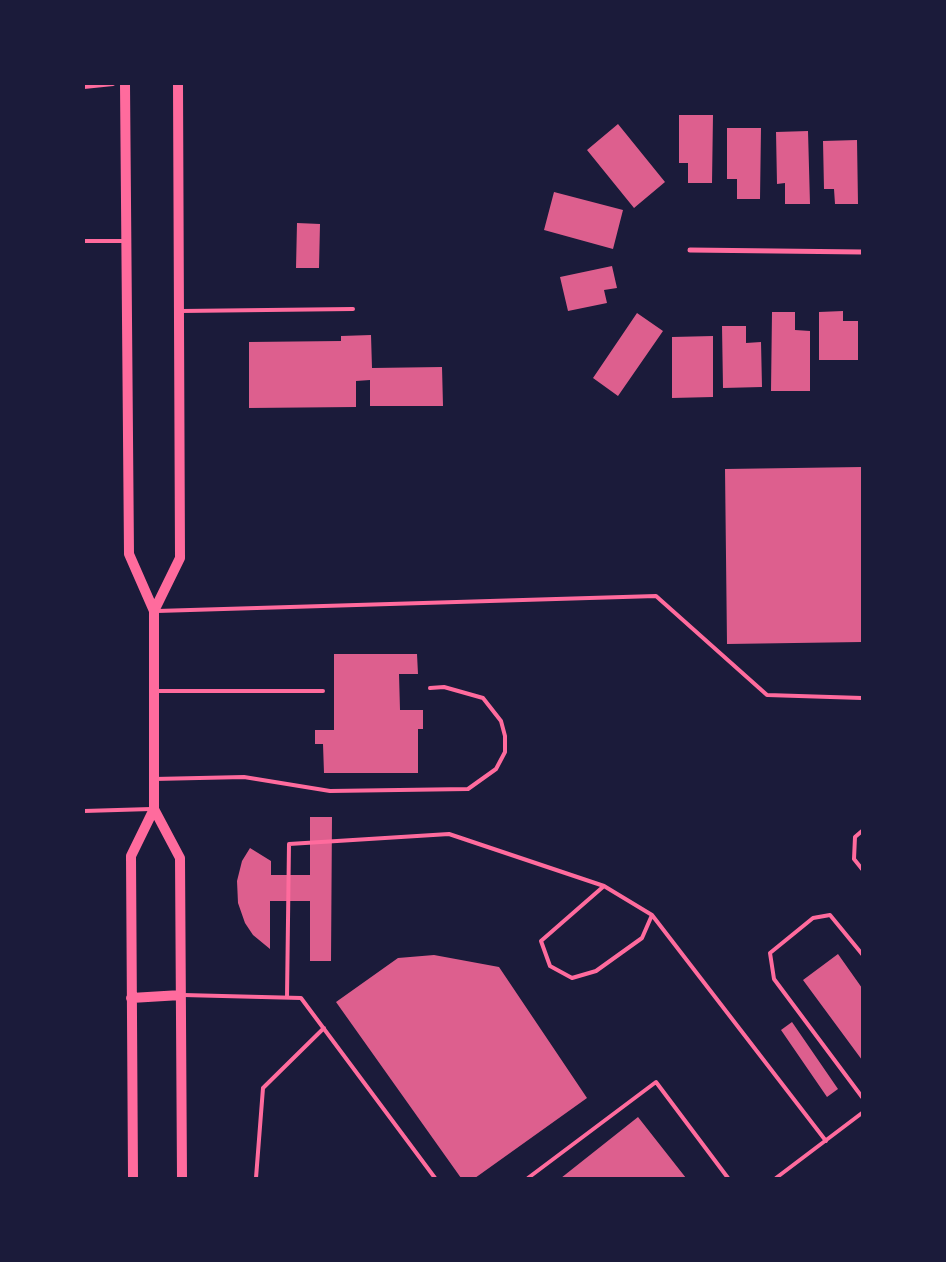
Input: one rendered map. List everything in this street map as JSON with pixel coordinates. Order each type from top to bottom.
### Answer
[{"type":"main road","points":[[125,84],[129,554],[154,611],[155,691],[154,809],[131,856],[133,1178]]},
{"type":"main road","points":[[154,611],[180,558],[178,84]]},
{"type":"main road","points":[[154,809],[180,858],[182,1178]]},
{"type":"main road","points":[[131,998],[181,995]]},
{"type":"street","points":[[690,250],[862,252]]},
{"type":"lane","points":[[84,87],[113,84]]},
{"type":"lane","points":[[84,241],[126,241]]},
{"type":"lane","points":[[179,311],[353,309]]},
{"type":"lane","points":[[154,611],[656,596],[767,695],[862,698]]},
{"type":"lane","points":[[154,779],[244,777],[330,790],[468,790],[496,769],[505,752],[506,736],[501,721],[483,698],[444,687],[430,688]]},
{"type":"lane","points":[[155,691],[322,691]]},
{"type":"lane","points":[[84,811],[154,809]]},
{"type":"lane","points":[[862,832],[855,837],[854,859],[862,869]]},
{"type":"lane","points":[[287,997],[289,844],[449,834],[604,886],[652,915],[826,1141]]},
{"type":"lane","points":[[604,886],[541,941],[550,966],[572,978],[596,971],[642,938],[652,915]]},
{"type":"lane","points":[[862,954],[830,915],[813,918],[770,953],[774,979],[862,1097]]},
{"type":"lane","points":[[181,995],[301,998],[435,1178]]},
{"type":"lane","points":[[256,1178],[263,1088],[324,1028]]},
{"type":"lane","points":[[528,1178],[656,1082],[728,1178]]},
{"type":"lane","points":[[776,1178],[862,1113]]},
{"type":"building","points":[[679,115],[713,115],[712,183],[688,183],[688,163],[679,163]]},
{"type":"building","points":[[618,124],[665,182],[634,208],[587,150]]},
{"type":"building","points":[[727,128],[761,128],[760,199],[737,199],[737,179],[727,179]]},
{"type":"building","points":[[808,131],[810,204],[785,204],[785,183],[777,184],[776,132]]},
{"type":"building","points":[[857,140],[858,204],[835,204],[834,189],[824,189],[823,141]]},
{"type":"building","points":[[554,192],[623,210],[613,249],[544,230]]},
{"type":"building","points":[[297,223],[320,224],[319,268],[296,268]]},
{"type":"building","points":[[612,266],[617,288],[604,290],[607,303],[568,311],[560,277]]},
{"type":"building","points":[[843,311],[843,321],[858,321],[858,360],[819,360],[819,312]]},
{"type":"building","points":[[772,312],[795,312],[795,330],[810,331],[810,391],[771,391]]},
{"type":"building","points":[[637,313],[663,331],[618,396],[593,378]]},
{"type":"building","points":[[722,326],[746,326],[746,343],[761,342],[762,387],[723,388]]},
{"type":"building","points":[[371,335],[372,368],[442,367],[443,406],[370,406],[370,380],[356,381],[356,407],[249,408],[249,342],[341,341],[341,336]]},
{"type":"building","points":[[713,336],[713,397],[672,398],[672,337]]},
{"type":"building","points":[[862,467],[862,642],[727,644],[725,469]]},
{"type":"building","points":[[334,654],[417,654],[418,674],[399,674],[400,710],[423,710],[423,729],[418,729],[418,773],[324,773],[323,744],[315,744],[315,730],[334,730]]},
{"type":"building","points":[[310,817],[332,817],[331,961],[310,961],[310,901],[270,901],[270,949],[253,935],[245,923],[238,903],[237,881],[242,861],[250,848],[271,861],[271,875],[310,875]]},
{"type":"building","points":[[838,954],[862,988],[862,1060],[803,980]]},
{"type":"building","points":[[434,955],[499,967],[587,1098],[475,1178],[461,1178],[336,1002],[398,958]]},
{"type":"building","points":[[792,1022],[838,1089],[827,1097],[781,1030]]},
{"type":"building","points":[[638,1117],[686,1178],[561,1178]]}]
